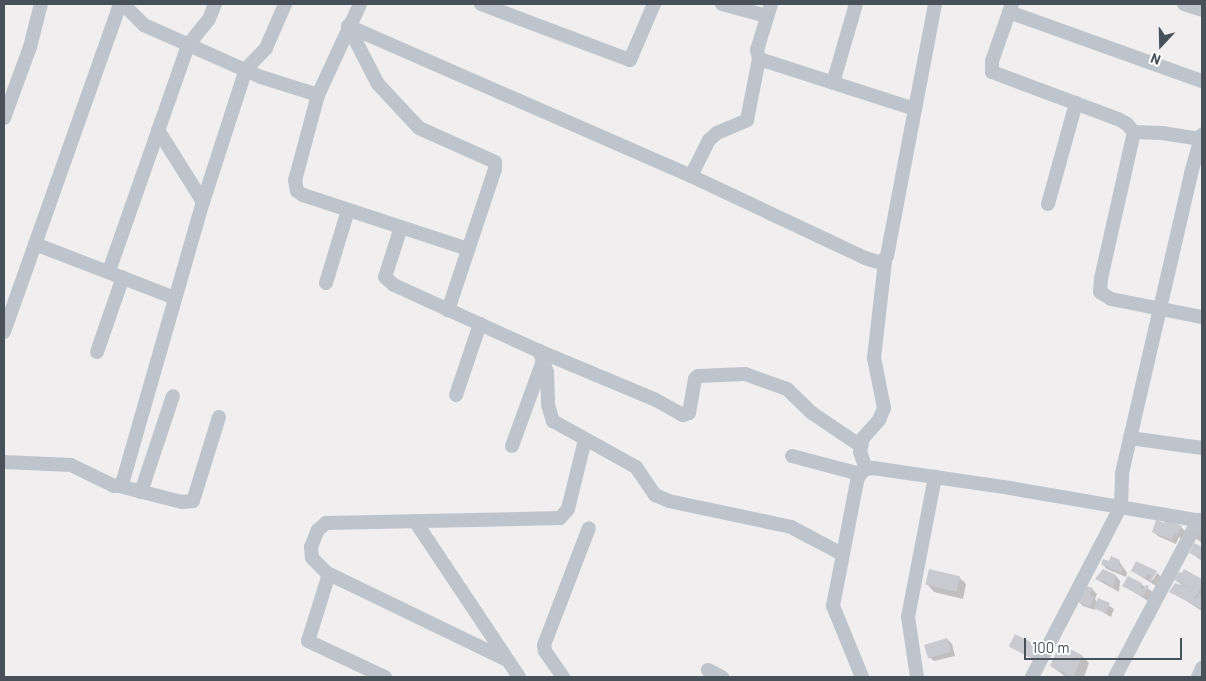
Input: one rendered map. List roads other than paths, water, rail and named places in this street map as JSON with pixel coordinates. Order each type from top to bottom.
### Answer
[{"type":"street","points":[[4,118],[30,47],[40,4]]},
{"type":"street","points":[[4,332],[122,4],[144,26],[261,77],[318,95]]},
{"type":"street","points":[[109,271],[188,45],[208,19],[215,4]]},
{"type":"street","points":[[119,486],[124,480],[174,298],[246,69],[266,48],[285,4]]},
{"type":"street","points":[[360,4],[348,26],[318,95],[294,186],[303,196],[468,249]]},
{"type":"street","points":[[481,4],[630,60],[654,4]]},
{"type":"street","points":[[691,176],[709,140],[718,133],[743,123],[749,116],[759,59],[756,50],[769,10],[722,4]]},
{"type":"street","points":[[832,83],[856,4]]},
{"type":"street","points":[[862,677],[833,606],[842,554],[863,472],[861,446],[863,438],[879,420],[884,408],[874,358],[885,260],[935,4]]},
{"type":"street","points":[[1184,4],[1202,10]]},
{"type":"street","points":[[1032,677],[1121,506],[1121,481],[1130,438],[1201,137],[1134,132],[1127,124],[1118,119],[992,72],[992,61],[1011,8],[1202,81]]},
{"type":"street","points":[[348,26],[691,176],[865,258],[881,263],[885,260]]},
{"type":"street","points":[[348,26],[378,84],[419,128],[495,162],[495,169],[448,310]]},
{"type":"street","points":[[759,59],[915,109]]},
{"type":"street","points":[[1048,204],[1076,103]]},
{"type":"street","points":[[158,130],[203,202]]},
{"type":"street","points":[[1134,132],[1099,287],[1100,292],[1111,299],[1202,317]]},
{"type":"street","points":[[326,283],[348,210]]},
{"type":"street","points":[[401,227],[385,277],[394,285],[480,324],[541,356],[656,400],[683,415],[689,413],[695,379],[698,376],[703,374],[745,374],[787,389],[812,413],[861,446]]},
{"type":"street","points":[[35,244],[109,271],[174,298]]},
{"type":"street","points":[[97,352],[123,277]]},
{"type":"street","points":[[456,395],[480,324]]},
{"type":"street","points":[[541,356],[547,372],[548,405],[551,417],[556,424],[636,467],[652,491],[662,499],[791,527],[842,554]]},
{"type":"street","points":[[512,446],[541,356]]},
{"type":"street","points":[[141,492],[173,396]]},
{"type":"street","points":[[4,462],[71,465],[114,486],[182,502],[193,501],[219,417]]},
{"type":"street","points":[[1130,438],[1202,448]]},
{"type":"street","points":[[505,659],[330,574],[312,558],[310,552],[318,530],[326,523],[560,518],[568,509],[585,440]]},
{"type":"street","points":[[792,456],[863,472],[873,468],[1010,488],[1200,520],[1115,677]]},
{"type":"street","points":[[917,677],[908,617],[935,477]]},
{"type":"street","points":[[415,521],[505,659],[519,677]]},
{"type":"street","points":[[563,677],[545,651],[544,645],[589,528]]},
{"type":"street","points":[[330,574],[308,641],[385,677]]},
{"type":"street","points":[[1198,677],[1202,668]]},
{"type":"street","points":[[708,670],[722,677]]}]
